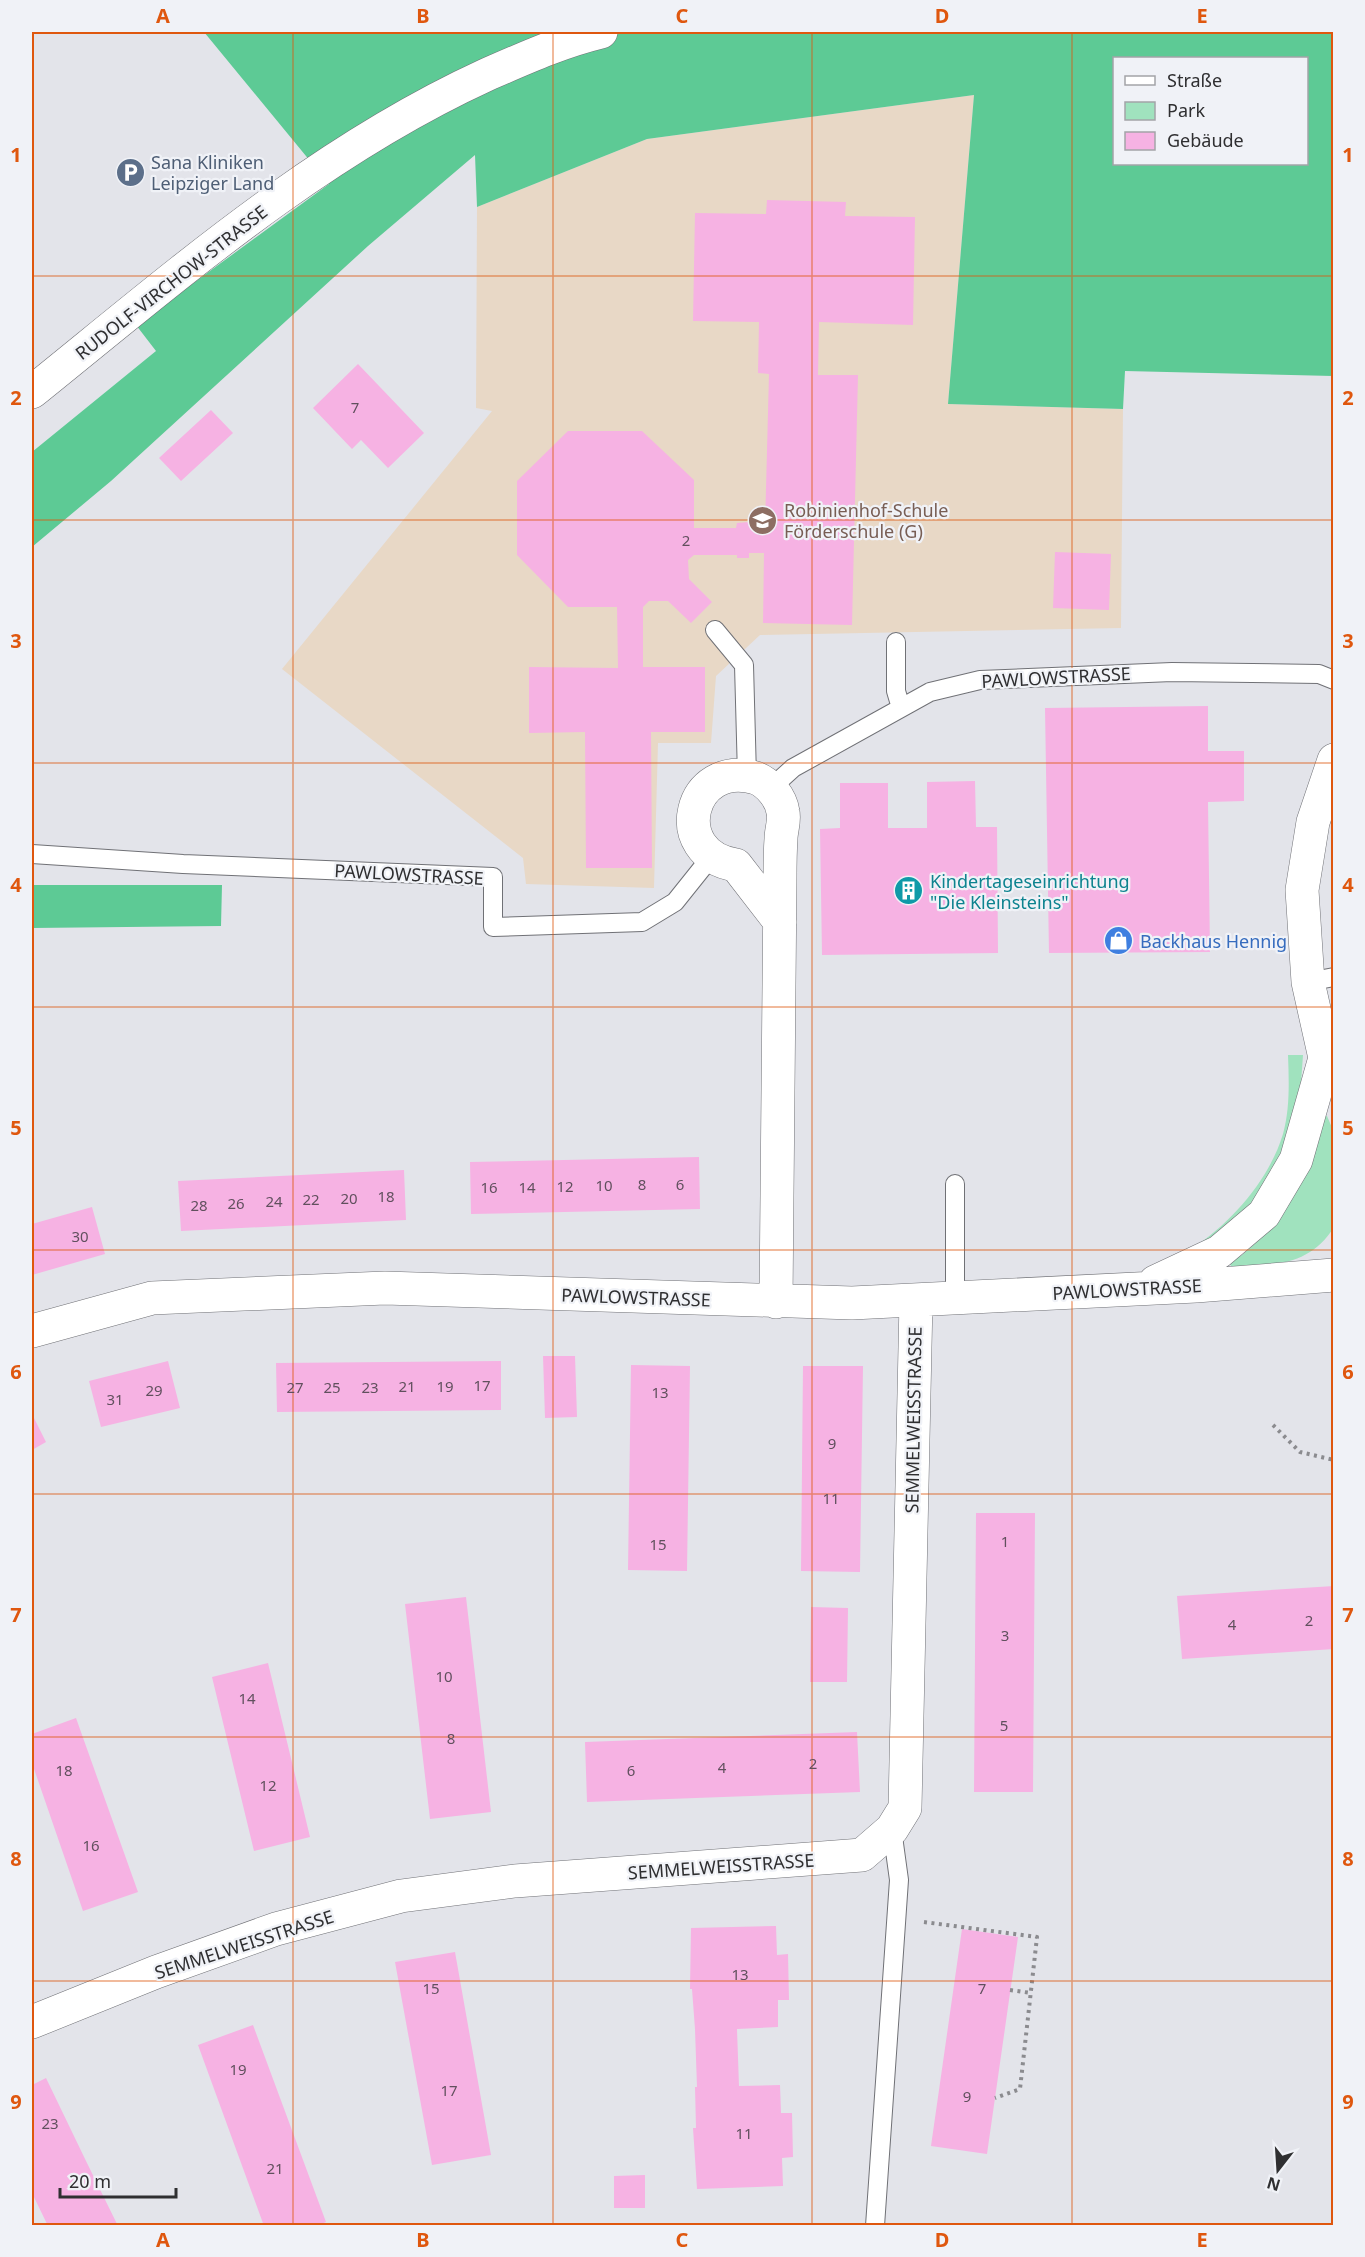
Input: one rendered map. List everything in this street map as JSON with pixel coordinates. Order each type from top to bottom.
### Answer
[{"type":"street","name":"RUDOLF-VIRCHOW-STRASSE","points":[[32,392],[217,241],[304,179],[393,122],[558,43],[601,32]]},
{"type":"street","points":[[1143,1287],[1219,1252],[1264,1214],[1296,1160],[1329,1066],[1321,980],[1302,890],[1313,822],[1334,760]]},
{"type":"street","points":[[776,1302],[783,812],[759,782],[733,775],[720,778],[708,786],[694,808],[695,835],[701,847],[711,857],[723,863],[736,865],[780,922]]},
{"type":"street","name":"PAWLOWSTRASSE","points":[[32,1331],[152,1299],[373,1289],[852,1303],[1196,1286],[1334,1275]]},
{"type":"street","name":"SEMMELWEISSTRASSE","points":[[32,2022],[156,1972],[276,1929],[401,1896],[515,1881],[862,1855],[892,1829],[905,1808],[916,1300]]},
{"type":"lane","points":[[715,630],[744,665],[759,782]]},
{"type":"lane","points":[[896,642],[896,691],[901,708]]},
{"type":"lane","name":"PAWLOWSTRASSE","points":[[759,782],[793,768],[930,692],[980,680],[1172,672],[1319,674],[1334,680]]},
{"type":"lane","name":"PAWLOWSTRASSE","points":[[32,854],[149,862],[493,877],[493,927],[642,922],[675,902],[711,857]]},
{"type":"lane","points":[[955,1184],[955,1298]]},
{"type":"lane","points":[[875,2226],[899,1880],[892,1829]]},
{"type":"path","points":[[1273,1425],[1300,1452],[1334,1460]]},
{"type":"path","points":[[897,1919],[1037,1937],[1020,2089],[995,2098]]},
{"type":"path","points":[[1010,1990],[1031,1993]]},
{"type":"shaded area","name":"Robinienhof-Schule Förderschule (G)","points":[[974,95],[948,404],[1123,409],[1121,628],[760,635],[716,676],[711,743],[658,743],[654,888],[526,884],[523,858],[282,669],[492,411],[476,408],[477,207],[647,139]]},
{"type":"green space","points":[[204,32],[1333,32],[1333,376],[1125,371],[1123,409],[948,404],[974,95],[647,139],[477,207],[475,155],[368,246],[111,481],[32,547],[32,452],[156,351],[136,325],[329,184]]},
{"type":"green space","points":[[32,885],[222,885],[221,926],[32,928]]},
{"type":"green space","points":[[1288,1055],[1303,1055],[1300,1097],[1277,1170],[1237,1224],[1193,1248],[1235,1213],[1269,1168],[1283,1134],[1287,1115]]},
{"type":"green space","points":[[1323,1116],[1327,1116],[1333,1130],[1334,1227],[1325,1240],[1314,1249],[1291,1261],[1264,1266],[1235,1268],[1231,1266],[1229,1262],[1242,1255],[1263,1236]]},
{"type":"building","name":"Robinienhof-Schule Förderschule (G)","points":[[767,200],[846,202],[845,216],[915,217],[913,325],[819,322],[818,375],[858,375],[852,625],[763,623],[764,553],[749,553],[749,558],[737,558],[737,555],[694,555],[688,560],[689,579],[712,602],[691,623],[668,601],[649,601],[643,607],[643,667],[705,667],[705,732],[651,732],[652,868],[586,868],[585,732],[529,733],[529,667],[618,668],[617,607],[568,607],[517,555],[517,481],[568,431],[642,431],[694,480],[694,528],[736,528],[737,523],[749,522],[749,527],[765,527],[769,374],[758,373],[759,322],[693,321],[695,213],[766,214]]},
{"type":"building","points":[[358,364],[424,433],[388,468],[361,440],[352,449],[313,408]]},
{"type":"building","points":[[211,410],[233,433],[181,481],[159,458]]},
{"type":"building","points":[[1055,552],[1111,554],[1109,610],[1053,608]]},
{"type":"building","points":[[1208,706],[1208,751],[1244,751],[1244,801],[1208,802],[1210,952],[1049,953],[1045,708]]},
{"type":"building","name":"Kindertageseinrichtung \"Die Kleinsteins\"","points":[[975,781],[976,827],[997,827],[998,953],[822,955],[820,829],[840,828],[840,783],[888,783],[888,828],[927,828],[927,782]]},
{"type":"building","points":[[699,1157],[700,1209],[471,1214],[470,1162]]},
{"type":"building","points":[[404,1170],[406,1220],[181,1231],[178,1181]]},
{"type":"building","points":[[92,1207],[105,1254],[32,1275],[32,1224]]},
{"type":"building","points":[[543,1356],[575,1356],[577,1417],[545,1418]]},
{"type":"building","points":[[168,1361],[180,1408],[101,1427],[89,1381]]},
{"type":"building","points":[[501,1361],[501,1410],[277,1412],[276,1363]]},
{"type":"building","points":[[631,1365],[690,1366],[687,1571],[628,1570]]},
{"type":"building","points":[[803,1366],[863,1366],[860,1572],[801,1571]]},
{"type":"building","points":[[32,1414],[46,1442],[32,1450]]},
{"type":"building","points":[[976,1513],[1035,1513],[1033,1792],[974,1792]]},
{"type":"building","points":[[1334,1586],[1334,1649],[1182,1659],[1177,1596]]},
{"type":"building","points":[[466,1597],[491,1812],[430,1819],[405,1604]]},
{"type":"building","points":[[811,1607],[848,1608],[847,1682],[810,1682]]},
{"type":"building","points":[[268,1663],[310,1837],[254,1851],[212,1677]]},
{"type":"building","points":[[76,1718],[138,1892],[83,1911],[32,1763],[32,1734]]},
{"type":"building","points":[[857,1732],[860,1792],[587,1802],[585,1742]]},
{"type":"building","points":[[776,1926],[777,1955],[788,1954],[789,2000],[778,2000],[778,2027],[737,2029],[739,2086],[780,2085],[781,2113],[792,2113],[793,2157],[782,2158],[783,2186],[697,2189],[693,2128],[696,2128],[695,2087],[697,2087],[695,2029],[692,1989],[690,1989],[691,1928]]},
{"type":"building","points":[[962,1929],[1018,1937],[987,2154],[931,2146]]},
{"type":"building","points":[[455,1952],[491,2155],[432,2165],[395,1962]]},
{"type":"building","points":[[253,2025],[326,2222],[316,2226],[264,2226],[198,2045]]},
{"type":"building","points":[[46,2078],[118,2226],[48,2226],[32,2193],[32,2085]]},
{"type":"building","points":[[645,2175],[645,2208],[614,2208],[614,2176]]},
{"type":"place","name":"Sana Kliniken Leipziger Land","points":[[130,172]]},
{"type":"place","name":"Robinienhof-Schule Förderschule (G)","points":[[763,520]]},
{"type":"place","name":"Kindertageseinrichtung \"Die Kleinsteins\"","points":[[909,891]]},
{"type":"place","name":"Backhaus Hennig","points":[[1119,941]]}]
